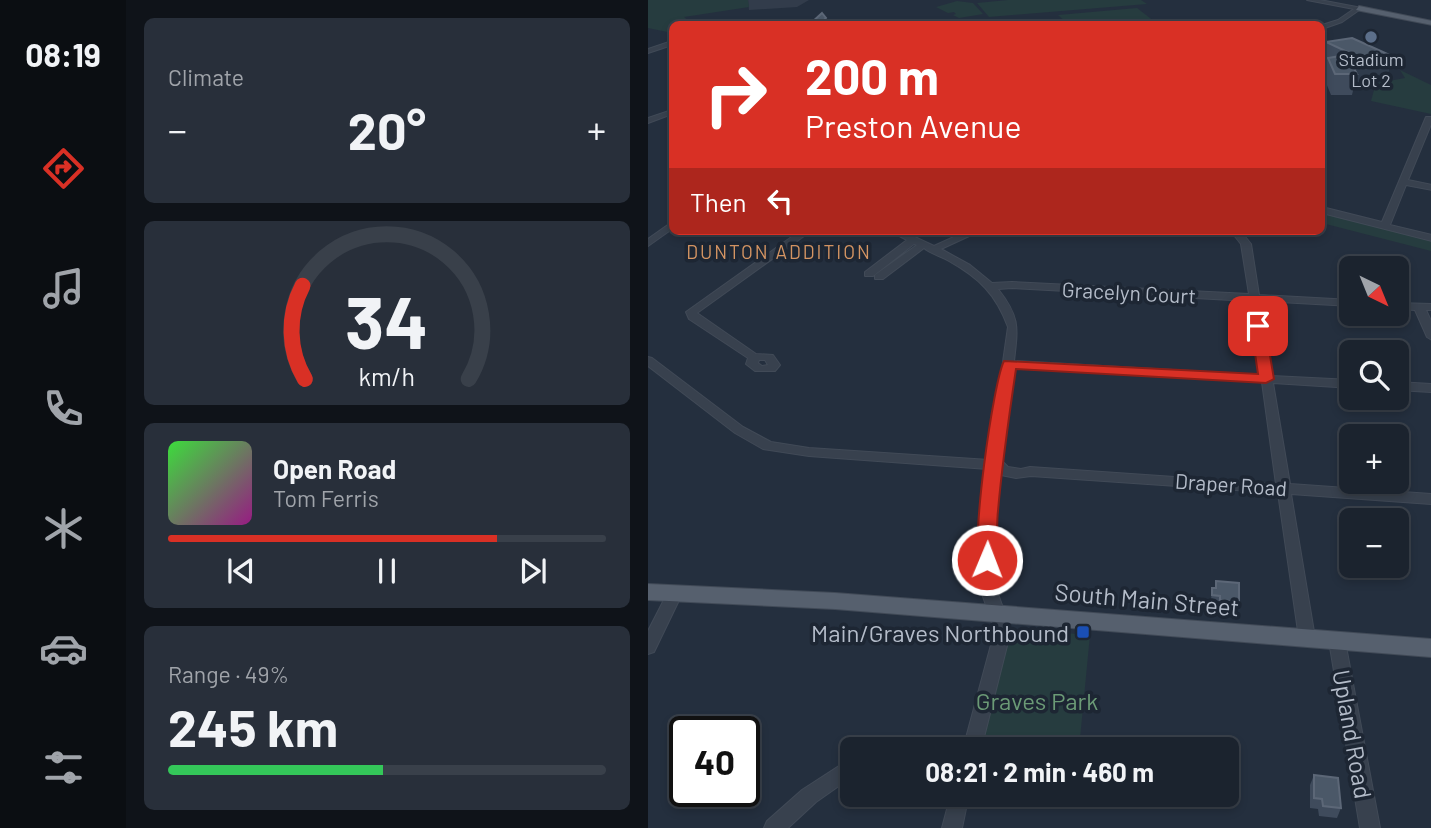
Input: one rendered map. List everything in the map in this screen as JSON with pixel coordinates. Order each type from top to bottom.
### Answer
[{"type":"main road","points":[[1359,8],[1368,0]]},
{"type":"main road","points":[[1359,8],[1397,13],[1431,23]]},
{"type":"main road","name":"South Main Street","points":[[648,592],[835,601],[1431,648]]},
{"type":"street","points":[[1310,0],[1359,8]]},
{"type":"street","points":[[1325,26],[1340,21],[1359,8]]},
{"type":"street","points":[[648,51],[669,44]]},
{"type":"street","points":[[650,120],[669,113]]},
{"type":"street","points":[[1385,226],[1429,119]]},
{"type":"street","points":[[650,120],[669,123]]},
{"type":"street","points":[[1403,182],[1431,188]]},
{"type":"street","points":[[1325,211],[1431,238]]},
{"type":"street","points":[[648,243],[669,227]]},
{"type":"street","points":[[754,357],[693,317],[691,312],[800,235]]},
{"type":"street","points":[[903,235],[973,272],[991,286],[1003,301],[1011,320],[1013,335],[986,537],[990,594],[1003,630],[975,737]]},
{"type":"street","points":[[874,276],[923,245],[960,235]]},
{"type":"street","points":[[1239,235],[1246,244],[1307,638]]},
{"type":"street","name":"Gracelyn Court","points":[[991,286],[1339,302]]},
{"type":"street","points":[[1409,307],[1431,307]]},
{"type":"street","points":[[1419,307],[1431,337]]},
{"type":"street","name":"Draper Road","points":[[648,360],[739,430],[768,446],[809,452],[994,466],[1006,473],[1022,474],[1030,471],[1431,499]]},
{"type":"street","points":[[1009,364],[1339,383]]},
{"type":"street","points":[[1409,387],[1431,388]]},
{"type":"street","points":[[648,647],[674,593]]},
{"type":"street","name":"Upland Road","points":[[1337,641],[1370,828]]},
{"type":"street","points":[[773,828],[809,796],[840,774]]},
{"type":"street","points":[[952,828],[957,807]]},
{"type":"shaded area","points":[[748,0],[809,0],[797,7],[749,10]]},
{"type":"green space","points":[[648,0],[748,0],[749,7],[684,17],[689,21],[669,21],[669,32],[648,28]]},
{"type":"green space","points":[[1008,0],[1141,0],[1147,4],[989,17],[977,3]]},
{"type":"green space","points":[[957,1],[973,3],[983,14],[959,18],[953,15],[956,14],[954,12],[948,13],[936,7]]},
{"type":"green space","points":[[1137,8],[1154,21],[1065,21],[1058,15]]},
{"type":"green space","points":[[1400,70],[1431,85],[1431,114],[1371,101],[1374,90],[1367,85],[1405,78]]},
{"type":"green space","points":[[1325,213],[1431,240],[1431,251],[1325,224]]},
{"type":"green space","name":"Graves Park","points":[[1012,629],[1090,635],[1080,737],[979,737],[1008,632]]},
{"type":"building","points":[[822,13],[826,18],[823,21],[813,21]]},
{"type":"building","points":[[1352,38],[1392,56],[1351,63],[1357,74],[1335,74],[1328,58],[1352,54],[1326,42]]},
{"type":"building","points":[[1216,581],[1239,583],[1239,602],[1220,600],[1220,596],[1212,595]]},
{"type":"building","points":[[1314,775],[1338,778],[1341,808],[1323,806],[1322,799],[1314,798]]},
{"type":"place","name":"Stadium Lot 2","points":[[1371,37]]},
{"type":"place","name":"Main/Graves Northbound","points":[[1083,632]]},
{"type":"district","name":"DUNTON ADDITION","points":[[779,251]]},
{"type":"route","points":[[987,560],[986,537],[993,471],[1009,364],[1266,379],[1258,326]]}]
